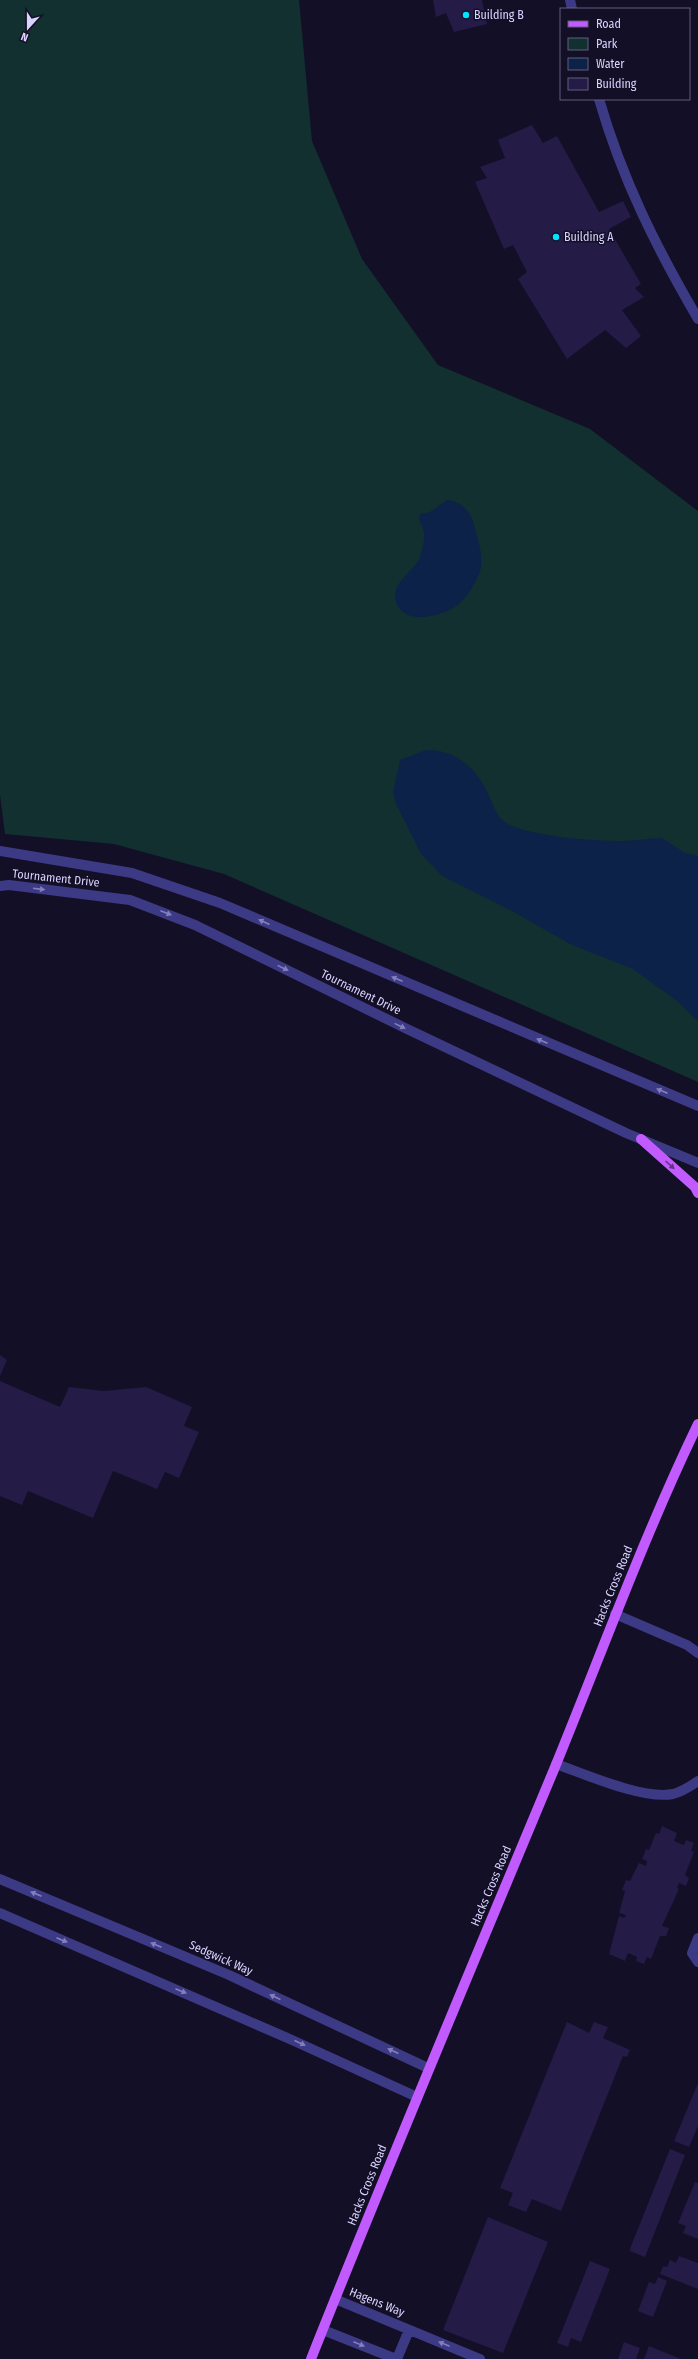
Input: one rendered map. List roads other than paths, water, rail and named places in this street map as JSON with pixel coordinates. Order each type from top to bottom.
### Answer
[{"type":"main road","points":[[641,1139],[695,1187],[698,1193]]},
{"type":"main road","name":"Hacks Cross Road","points":[[311,2359],[428,2068],[556,1764],[614,1614],[666,1492],[698,1424]]},
{"type":"street","points":[[598,100],[611,141],[646,226],[698,319]]},
{"type":"street","name":"Tournament Drive","points":[[0,851],[132,873],[220,903],[698,1106]]},
{"type":"street","name":"Tournament Drive","points":[[0,886],[9,885],[130,900],[195,925],[405,1028],[641,1139],[698,1163]]},
{"type":"street","points":[[614,1614],[687,1645],[698,1653]]},
{"type":"street","points":[[556,1764],[630,1789],[658,1795],[674,1794],[698,1782]]},
{"type":"street","name":"Sedgwick Way","points":[[0,1879],[229,1976],[428,2068]]},
{"type":"street","points":[[0,1913],[292,2040],[417,2097]]},
{"type":"street","points":[[698,1938],[692,1953],[698,1962]]},
{"type":"street","name":"Hagens Way","points":[[335,2299],[480,2359]]},
{"type":"street","name":"Hagens Way","points":[[323,2330],[396,2359],[409,2330]]},
{"type":"water","points":[[447,500],[458,503],[466,509],[472,518],[481,553],[480,571],[476,581],[466,596],[454,608],[426,617],[407,615],[400,610],[395,596],[398,585],[415,566],[421,553],[424,535],[419,518],[420,514],[430,512]]},
{"type":"water","points":[[426,750],[447,753],[457,757],[473,770],[485,788],[499,816],[508,824],[533,832],[581,839],[623,841],[662,838],[685,853],[698,856],[698,1021],[677,1001],[633,969],[572,945],[510,910],[442,876],[421,854],[396,804],[393,792],[400,760]]},
{"type":"place","name":"Building B","points":[[466,15]]},
{"type":"place","name":"Building A","points":[[556,237]]}]
